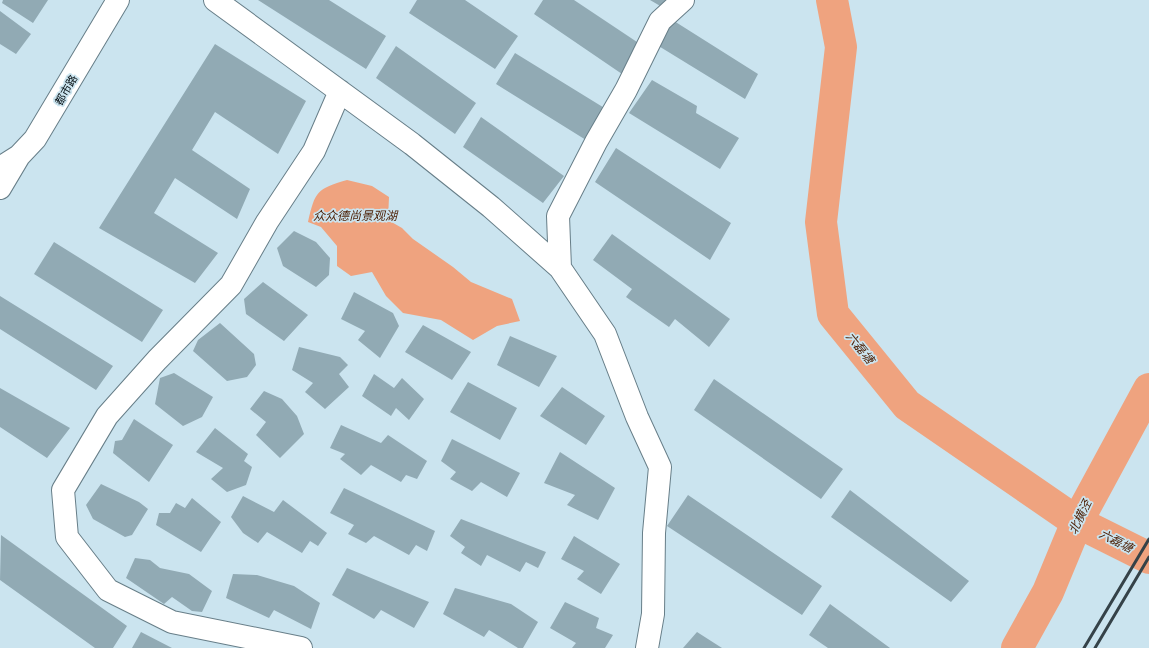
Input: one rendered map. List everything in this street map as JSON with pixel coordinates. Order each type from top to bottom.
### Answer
[{"type":"street","name":"都市路","points":[[0,168],[19,156],[35,140],[46,124],[118,0]]},
{"type":"street","points":[[215,0],[412,144],[491,207],[560,268],[605,334],[637,417],[660,467],[654,533],[653,614],[646,648]]},
{"type":"street","points":[[560,268],[558,216],[596,142],[626,90],[660,21],[683,0]]},
{"type":"street","points":[[301,648],[172,622],[108,590],[67,537],[63,490],[107,416],[157,360],[231,284],[267,222],[314,151],[340,91]]},
{"type":"street","points":[[0,188],[19,156]]},
{"type":"water","name":"众众德尚景观湖","points":[[347,180],[372,186],[389,197],[388,220],[402,228],[413,239],[453,267],[471,282],[512,299],[520,321],[497,326],[473,340],[441,320],[403,313],[386,296],[372,272],[351,276],[337,266],[337,246],[321,227],[308,222],[313,204],[319,193],[329,186]]},
{"type":"building","points":[[3,0],[48,0],[33,23],[2,3]]},
{"type":"building","points":[[258,0],[329,0],[386,36],[366,69]]},
{"type":"building","points":[[417,0],[465,0],[518,36],[495,69],[409,13]]},
{"type":"building","points":[[543,0],[574,0],[640,44],[622,74],[534,14]]},
{"type":"building","points":[[650,0],[667,0],[662,7]]},
{"type":"building","points":[[0,11],[31,34],[16,54],[0,44]]},
{"type":"building","points":[[674,21],[758,74],[745,99],[657,45]]},
{"type":"building","points":[[215,44],[306,101],[278,154],[215,112],[192,150],[250,189],[237,219],[175,178],[154,213],[218,253],[195,283],[99,228]]},
{"type":"building","points":[[396,46],[476,103],[455,134],[376,78]]},
{"type":"building","points":[[515,53],[606,109],[586,140],[496,84]]},
{"type":"building","points":[[652,80],[697,106],[696,113],[739,138],[720,169],[629,113]]},
{"type":"building","points":[[481,117],[564,176],[543,203],[463,147]]},
{"type":"building","points":[[616,148],[731,223],[710,260],[595,182]]},
{"type":"building","points":[[294,231],[316,242],[330,258],[329,275],[316,287],[283,266],[277,248]]},
{"type":"building","points":[[612,234],[730,319],[709,347],[675,319],[669,327],[626,297],[632,289],[593,260]]},
{"type":"building","points":[[54,242],[163,310],[142,342],[34,274]]},
{"type":"building","points":[[263,282],[308,315],[284,341],[246,314],[244,299]]},
{"type":"building","points":[[354,292],[393,313],[399,326],[380,358],[358,340],[365,331],[341,319]]},
{"type":"building","points":[[0,296],[113,366],[96,390],[0,329]]},
{"type":"building","points":[[220,323],[254,354],[256,365],[247,377],[227,381],[193,351],[198,340]]},
{"type":"building","points":[[423,325],[471,352],[452,380],[405,352]]},
{"type":"building","points":[[510,336],[557,356],[539,387],[497,365]]},
{"type":"building","points":[[299,347],[340,357],[348,365],[339,374],[349,387],[325,409],[305,392],[313,383],[292,370]]},
{"type":"building","points":[[174,373],[213,397],[202,417],[183,426],[155,404],[160,378]]},
{"type":"building","points":[[374,374],[394,388],[402,378],[424,399],[409,420],[396,408],[391,416],[362,396]]},
{"type":"building","points":[[714,379],[843,469],[821,499],[694,410]]},
{"type":"building","points":[[468,382],[517,408],[500,440],[450,412]]},
{"type":"building","points":[[562,387],[605,416],[586,445],[540,416]]},
{"type":"building","points":[[0,388],[70,428],[47,458],[0,427]]},
{"type":"building","points":[[264,391],[282,399],[297,416],[304,434],[280,458],[256,435],[266,422],[250,409]]},
{"type":"building","points":[[134,419],[173,445],[149,482],[113,453],[115,441],[122,440]]},
{"type":"building","points":[[341,425],[381,443],[388,435],[427,461],[417,479],[406,475],[401,482],[371,465],[361,475],[340,459],[345,454],[330,448]]},
{"type":"building","points":[[215,428],[248,454],[244,461],[252,467],[246,485],[227,492],[211,479],[223,468],[196,452]]},
{"type":"building","points":[[452,439],[520,473],[507,497],[481,482],[472,491],[450,479],[456,472],[441,461]]},
{"type":"building","points":[[560,452],[615,488],[598,520],[567,505],[575,495],[544,483]]},
{"type":"building","points":[[101,484],[139,502],[148,509],[132,535],[125,537],[93,519],[86,505]]},
{"type":"building","points":[[344,488],[435,531],[427,551],[416,545],[409,555],[374,536],[366,543],[348,534],[354,525],[330,513]]},
{"type":"building","points":[[850,490],[969,581],[951,602],[831,517]]},
{"type":"building","points":[[688,495],[822,586],[802,615],[667,526]]},
{"type":"building","points":[[243,496],[274,512],[283,500],[327,533],[318,546],[310,541],[302,553],[267,532],[258,543],[243,533],[231,517]]},
{"type":"building","points":[[192,498],[221,522],[201,552],[156,525],[159,513],[170,513],[176,503],[185,508]]},
{"type":"building","points":[[461,519],[546,552],[538,568],[526,562],[520,572],[487,555],[481,566],[461,553],[465,547],[450,536]]},
{"type":"building","points":[[1,535],[127,626],[113,648],[95,648],[0,580]]},
{"type":"building","points":[[574,536],[620,564],[601,594],[577,579],[584,571],[561,559]]},
{"type":"building","points":[[135,558],[150,560],[160,568],[189,574],[212,591],[202,612],[192,611],[172,597],[164,604],[126,578]]},
{"type":"building","points":[[347,568],[429,602],[414,628],[381,610],[374,619],[332,595]]},
{"type":"building","points":[[233,574],[257,575],[294,586],[320,603],[311,629],[274,610],[269,618],[226,598]]},
{"type":"building","points":[[455,588],[511,604],[538,622],[523,648],[518,648],[489,630],[484,637],[443,614]]},
{"type":"building","points":[[565,602],[599,618],[596,628],[613,635],[605,648],[572,648],[576,643],[550,628]]},
{"type":"building","points":[[830,604],[890,648],[828,648],[809,635]]},
{"type":"building","points":[[141,632],[172,648],[132,648]]},
{"type":"building","points":[[697,632],[722,648],[683,648]]},
{"type":"waterway","name":"六磊塘","points":[[832,0],[841,47],[821,222],[833,314],[907,405],[1077,522],[1149,558]]},
{"type":"waterway","name":"北横泾","points":[[1017,648],[1048,592],[1077,522],[1149,389]]},
{"type":"railway","points":[[1084,648],[1149,539]]},
{"type":"railway","points":[[1095,648],[1149,557]]}]
